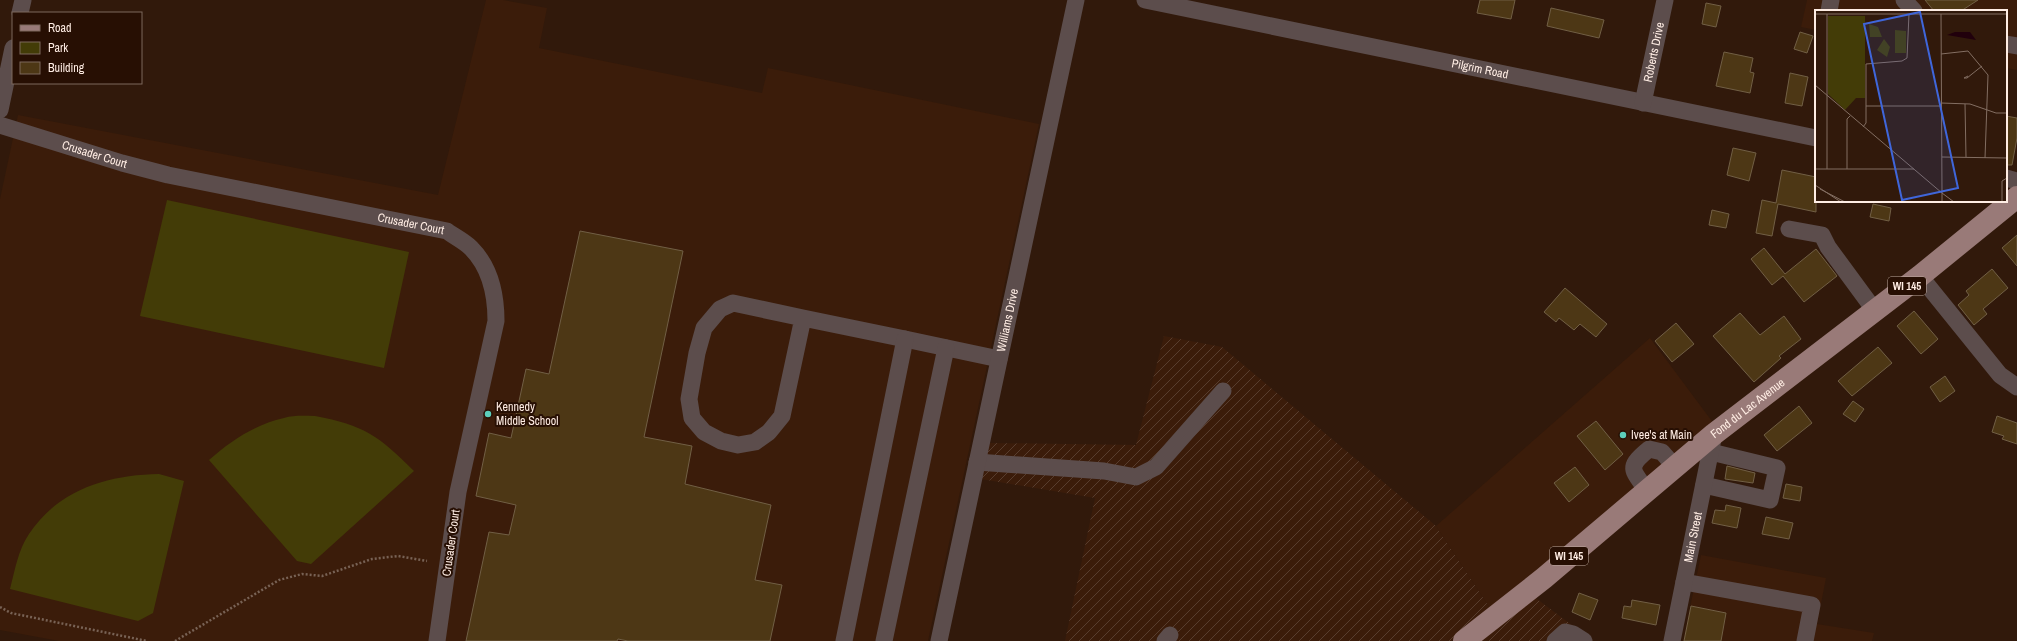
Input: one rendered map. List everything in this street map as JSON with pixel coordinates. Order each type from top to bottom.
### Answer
[{"type":"main road","name":"Fond du Lac Avenue","points":[[2007,201],[2017,196]]},
{"type":"main road","name":"Fond du Lac Avenue","points":[[1464,641],[1544,578],[1675,467],[1712,443],[1875,310],[1920,276],[1992,209],[2005,202]]},
{"type":"street","points":[[20,12],[23,0]]},
{"type":"street","name":"Williams Drive","points":[[939,641],[1076,0]]},
{"type":"street","name":"Pilgrim Road","points":[[1145,0],[1643,104],[1815,138]]},
{"type":"street","name":"Roberts Drive","points":[[1643,104],[1665,0]]},
{"type":"street","points":[[1829,10],[1831,0]]},
{"type":"street","points":[[1904,0],[1913,10]]},
{"type":"street","points":[[2007,44],[2017,46]]},
{"type":"street","points":[[0,110],[12,53]]},
{"type":"street","name":"Crusader Court","points":[[0,125],[114,161],[168,175],[447,231],[471,248],[486,270],[496,300],[496,321],[458,492],[438,641]]},
{"type":"street","points":[[2007,178],[2017,181]]},
{"type":"street","points":[[1789,229],[1822,235],[1828,247],[1875,310]]},
{"type":"street","points":[[1920,276],[2000,375],[2017,387]]},
{"type":"street","points":[[803,318],[782,416],[769,432],[755,442],[738,445],[721,441],[704,432],[692,418],[689,399],[697,353],[704,328],[720,309],[733,303],[999,359]]},
{"type":"street","points":[[844,641],[905,339]]},
{"type":"street","points":[[884,641],[946,348]]},
{"type":"street","points":[[977,462],[1104,471],[1136,477],[1156,467],[1224,391]]},
{"type":"street","points":[[1704,485],[1770,500],[1777,468],[1712,443]]},
{"type":"street","name":"Main Street","points":[[1672,641],[1712,443]]},
{"type":"street","points":[[1647,491],[1634,472],[1633,466],[1640,456],[1649,449],[1655,449],[1662,452],[1675,467]]},
{"type":"street","points":[[1684,582],[1812,605],[1805,641]]},
{"type":"street","points":[[1555,641],[1565,632],[1573,634],[1584,641]]},
{"type":"path","points":[[174,641],[279,580],[302,574],[322,576],[372,559],[398,556],[427,561]]},
{"type":"path","points":[[0,607],[11,613],[147,641]]},
{"type":"shaded area","name":"Kennedy Middle School","points":[[486,0],[503,0],[547,8],[539,48],[762,93],[768,68],[1039,124],[928,641],[59,641],[0,630],[0,199],[18,115],[438,195]]},
{"type":"shaded area","points":[[1807,0],[2017,0],[2017,70],[2007,68],[2007,10],[1815,10],[1815,30],[1801,27]]},
{"type":"shaded area","points":[[1164,336],[1222,347],[1436,526],[1491,610],[1451,641],[1065,641],[1095,498],[981,479],[989,443],[1136,445]]},
{"type":"shaded area","points":[[1650,338],[1714,424],[1491,610],[1436,526]]},
{"type":"shaded area","points":[[1701,555],[1826,578],[1817,624],[1874,633],[1872,641],[1683,641]]},
{"type":"shaded area","points":[[1533,596],[1593,641],[1476,641]]},
{"type":"green space","points":[[167,200],[409,252],[384,368],[140,316]]},
{"type":"green space","points":[[315,416],[346,423],[370,434],[391,449],[414,471],[311,564],[297,561],[209,460],[226,446],[253,429],[288,417]]},
{"type":"green space","points":[[159,474],[184,481],[153,613],[138,621],[10,589],[17,560],[25,540],[41,519],[55,506],[86,488],[103,482],[121,477]]},
{"type":"building","points":[[1480,0],[1515,0],[1511,19],[1477,13]]},
{"type":"building","points":[[1925,0],[1978,0],[1963,10],[1933,10]]},
{"type":"building","points":[[1706,3],[1721,6],[1716,27],[1702,24]]},
{"type":"building","points":[[1551,8],[1604,20],[1599,38],[1547,26]]},
{"type":"building","points":[[1800,32],[1813,36],[1807,53],[1794,49]]},
{"type":"building","points":[[1724,52],[1753,58],[1750,72],[1754,73],[1750,93],[1716,86]]},
{"type":"building","points":[[1790,73],[1808,77],[1802,106],[1785,103]]},
{"type":"building","points":[[2007,116],[2017,118],[2017,138],[2012,165],[2007,165]]},
{"type":"building","points":[[1733,148],[1756,153],[1749,181],[1727,175]]},
{"type":"building","points":[[1782,170],[1815,177],[1816,212],[1778,204],[1772,236],[1756,233],[1762,200],[1776,203]]},
{"type":"building","points":[[1873,204],[1891,208],[1889,221],[1870,217]]},
{"type":"building","points":[[1712,210],[1729,214],[1726,228],[1709,225]]},
{"type":"building","points":[[580,231],[683,251],[644,437],[692,446],[685,484],[771,505],[755,580],[782,585],[770,641],[628,641],[618,639],[617,641],[466,641],[489,532],[509,535],[516,505],[476,496],[489,433],[511,438],[526,369],[549,374]]},
{"type":"building","points":[[2017,235],[2017,266],[2002,248]]},
{"type":"building","points":[[1764,248],[1785,274],[1816,249],[1837,276],[1804,302],[1783,276],[1772,285],[1751,259]]},
{"type":"building","points":[[1992,269],[2008,288],[1983,309],[1987,314],[1974,325],[1958,305],[1969,295],[1966,291]]},
{"type":"building","points":[[1565,288],[1607,324],[1596,337],[1580,324],[1574,330],[1559,318],[1556,322],[1544,312]]},
{"type":"building","points":[[1914,311],[1938,339],[1921,354],[1897,326]]},
{"type":"building","points":[[1740,313],[1760,335],[1784,316],[1801,339],[1779,356],[1781,358],[1754,382],[1713,336]]},
{"type":"building","points":[[1676,323],[1694,344],[1672,362],[1655,341]]},
{"type":"building","points":[[1878,347],[1892,363],[1852,396],[1838,381]]},
{"type":"building","points":[[1945,376],[1955,391],[1940,402],[1930,387]]},
{"type":"building","points":[[1853,401],[1864,409],[1855,422],[1843,414]]},
{"type":"building","points":[[1799,406],[1812,423],[1777,451],[1764,435]]},
{"type":"building","points":[[1997,416],[2017,423],[2017,444],[2002,439],[2004,436],[1992,432]]},
{"type":"building","points":[[1596,421],[1623,454],[1605,470],[1577,436]]},
{"type":"building","points":[[1727,466],[1755,473],[1753,483],[1725,479]]},
{"type":"building","points":[[1575,467],[1589,485],[1569,502],[1554,483]]},
{"type":"building","points":[[1786,484],[1802,487],[1800,501],[1783,498]]},
{"type":"building","points":[[1726,505],[1741,508],[1737,528],[1712,523],[1715,510],[1725,511]]},
{"type":"building","points":[[1766,517],[1793,523],[1789,539],[1762,534]]},
{"type":"building","points":[[1579,593],[1598,600],[1590,620],[1572,612]]},
{"type":"building","points":[[1632,600],[1660,605],[1656,625],[1622,618],[1624,606],[1631,607]]},
{"type":"building","points":[[1691,606],[1726,613],[1721,641],[1684,641]]},
{"type":"place","name":"Kennedy Middle School","points":[[488,414]]},
{"type":"place","name":"Ivee's at Main","points":[[1623,435]]}]
